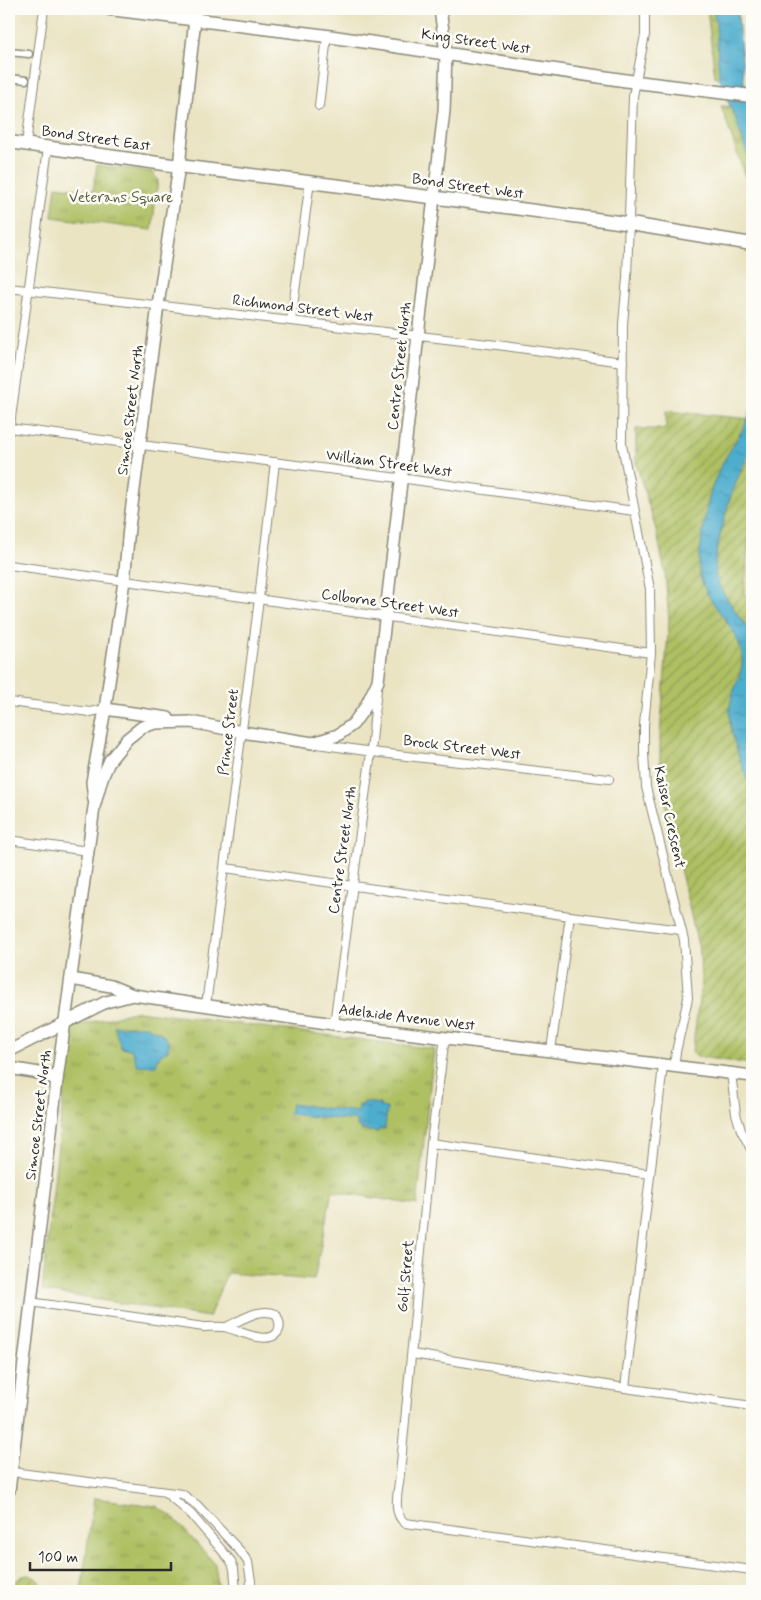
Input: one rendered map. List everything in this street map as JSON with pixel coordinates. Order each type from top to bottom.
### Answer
[{"type":"main road","name":"King Street West","points":[[110,9],[195,14],[327,36],[636,82],[752,96]]},
{"type":"main road","name":"Centre Street North","points":[[353,724],[366,706],[378,681],[387,616],[417,336],[444,111],[446,53],[440,9]]},
{"type":"main road","name":"Simcoe Street North","points":[[9,1491],[64,1022],[94,803],[92,782],[124,581],[158,305],[179,166],[195,14]]},
{"type":"main road","name":"Bond Street East","points":[[9,142],[179,166]]},
{"type":"main road","name":"Bond Street West","points":[[179,166],[433,197],[629,224],[752,244]]},
{"type":"main road","points":[[105,709],[191,722]]},
{"type":"main road","name":"Brock Street West","points":[[127,739],[142,727],[156,723],[191,722],[313,743],[338,735],[353,724]]},
{"type":"main road","name":"Simcoe Street North","points":[[94,803],[110,760],[127,739]]},
{"type":"main road","points":[[71,979],[111,986],[134,995]]},
{"type":"main road","name":"Adelaide Avenue West","points":[[9,1051],[106,1002],[134,995],[334,1024],[752,1076]]},
{"type":"main road","points":[[9,1068],[45,1074],[57,1080]]},
{"type":"street","points":[[26,144],[44,9]]},
{"type":"street","name":"Kaiser Crescent","points":[[625,1388],[650,1174],[669,1066],[676,1052],[688,998],[684,940],[646,787],[644,725],[651,653],[650,589],[622,445],[623,324],[627,278],[634,96],[645,35],[645,9]]},
{"type":"street","points":[[319,106],[327,36]]},
{"type":"street","points":[[9,52],[29,54]]},
{"type":"street","points":[[9,78],[26,80]]},
{"type":"street","points":[[9,432],[48,148]]},
{"type":"street","points":[[291,321],[310,181]]},
{"type":"street","name":"Richmond Street West","points":[[9,288],[624,362]]},
{"type":"street","name":"William Street West","points":[[9,428],[634,511]]},
{"type":"street","name":"Prince Street","points":[[206,1005],[225,868],[275,462]]},
{"type":"street","name":"Colborne Street West","points":[[9,565],[651,653]]},
{"type":"street","name":"Centre Street North","points":[[334,1024],[378,681]]},
{"type":"street","points":[[9,702],[90,712],[105,709]]},
{"type":"street","name":"Brock Street West","points":[[313,743],[370,752],[609,779]]},
{"type":"street","points":[[9,840],[88,851]]},
{"type":"street","points":[[225,868],[681,930]]},
{"type":"street","points":[[551,1050],[570,916]]},
{"type":"street","name":"Golf Street","points":[[445,1037],[432,1143],[397,1512],[399,1518],[405,1523],[752,1570]]},
{"type":"street","points":[[731,1074],[736,1114],[741,1130],[752,1151]]},
{"type":"street","points":[[432,1143],[650,1174]]},
{"type":"street","points":[[30,1302],[204,1327],[226,1327],[262,1338],[275,1335],[280,1326],[276,1314],[268,1311],[258,1312],[226,1327]]},
{"type":"street","points":[[412,1354],[752,1406]]},
{"type":"street","points":[[12,1472],[182,1494],[197,1505],[248,1562],[251,1581],[250,1591]]},
{"type":"street","points":[[166,1493],[202,1526],[231,1561],[234,1569],[236,1591]]},
{"type":"sand","points":[[752,501],[752,550],[748,590],[752,597],[752,604],[744,594]]},
{"type":"green space","points":[[707,9],[738,9],[741,80],[715,77]]},
{"type":"green space","points":[[721,106],[751,108],[752,197]]},
{"type":"green space","name":"Veterans Square","points":[[97,165],[152,172],[158,180],[152,230],[52,217],[56,186],[93,191]]},
{"type":"green space","points":[[666,411],[752,419],[752,501],[744,593],[752,604],[752,1064],[698,1057],[692,1052],[701,985],[700,954],[667,813],[660,773],[660,735],[669,620],[665,574],[657,533],[636,463],[636,429],[666,429]]},
{"type":"green space","points":[[138,1011],[434,1049],[417,1205],[332,1191],[314,1280],[227,1273],[209,1317],[42,1291],[71,1027]]},
{"type":"green space","points":[[94,1498],[156,1506],[172,1516],[215,1564],[219,1591],[81,1591]]},
{"type":"green space","points":[[28,1575],[38,1580],[41,1585],[41,1591],[14,1591],[14,1584],[17,1580]]},
{"type":"water","points":[[713,9],[737,9],[744,80],[752,116],[752,169],[735,117],[719,77],[716,24]]},
{"type":"water","points":[[752,408],[752,448],[729,501],[717,548],[715,564],[716,578],[722,591],[752,633],[752,697],[748,721],[752,756],[752,793],[734,739],[730,716],[731,699],[740,675],[742,655],[735,635],[705,589],[701,579],[699,564],[708,502],[713,485]]},
{"type":"water","points":[[114,1026],[146,1026],[162,1034],[169,1042],[168,1050],[158,1057],[156,1066],[137,1065],[131,1049],[121,1048]]},
{"type":"water","points":[[364,1102],[380,1104],[380,1107],[387,1108],[385,1129],[379,1129],[378,1132],[361,1130],[362,1127],[357,1127],[358,1121],[289,1114],[291,1104],[358,1112],[359,1105],[363,1105]]}]
